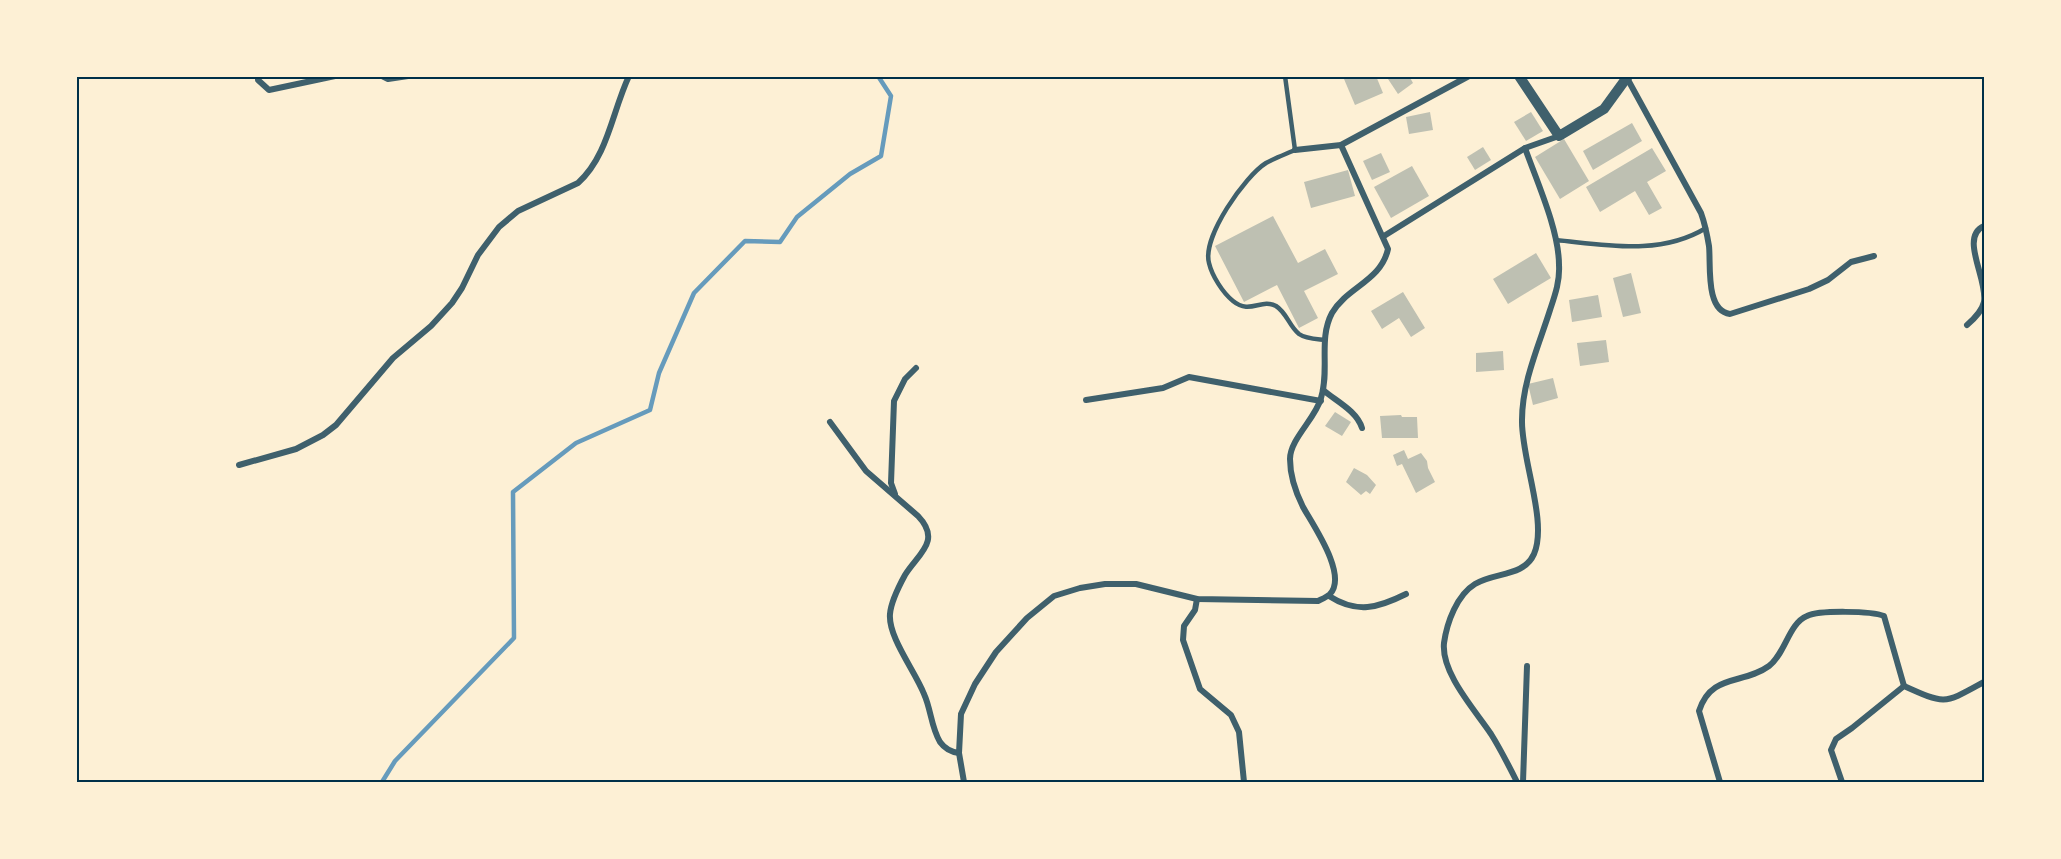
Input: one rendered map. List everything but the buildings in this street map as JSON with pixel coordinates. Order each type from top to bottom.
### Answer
[{"type":"street","points":[[258,76],[258,80],[269,90],[335,76]]},
{"type":"street","points":[[382,76],[388,79],[408,76]]},
{"type":"street","points":[[239,465],[296,449],[323,435],[336,425],[393,358],[431,326],[452,303],[478,255],[499,227],[518,211],[578,183],[586,176],[598,157],[629,76]]},
{"type":"street","points":[[1295,150],[1341,145],[1468,76]]},
{"type":"street","points":[[1519,76],[1558,136]]},
{"type":"street","points":[[1384,237],[1525,148],[1558,136],[1604,109],[1628,77],[1701,213],[1706,228],[1713,295],[1721,310],[1726,314],[1809,289],[1828,280],[1851,262],[1874,256]]},
{"type":"street","points":[[964,783],[959,753],[961,714],[975,684],[996,652],[1027,618],[1054,596],[1080,588],[1105,584],[1136,584],[1197,599],[1318,601],[1329,596],[1335,578],[1333,565],[1302,505],[1290,472],[1290,454],[1321,401],[1326,368],[1324,349],[1327,324],[1334,310],[1379,270],[1386,259],[1388,249],[1341,145]]},
{"type":"street","points":[[1517,783],[1492,737],[1455,681],[1447,661],[1444,643],[1455,608],[1468,590],[1476,583],[1522,568],[1536,552],[1538,517],[1525,458],[1522,418],[1527,384],[1559,279],[1560,266],[1557,240],[1525,148]]},
{"type":"street","points":[[1967,325],[1979,312],[1984,302],[1984,287],[1973,241],[1976,232],[1984,226]]},
{"type":"street","points":[[895,495],[891,483],[894,457],[894,400],[905,379],[916,368]]},
{"type":"street","points":[[1086,400],[1163,388],[1189,377],[1321,401]]},
{"type":"street","points":[[1323,390],[1354,414],[1362,428]]},
{"type":"street","points":[[830,422],[866,471],[926,524],[928,537],[924,551],[906,574],[895,595],[890,612],[892,631],[926,697],[935,732],[942,744],[952,752],[959,753]]},
{"type":"street","points":[[1329,596],[1340,603],[1360,608],[1378,606],[1406,594]]},
{"type":"street","points":[[1197,599],[1195,610],[1184,626],[1183,640],[1200,688],[1231,715],[1239,732],[1244,783]]},
{"type":"street","points":[[1720,783],[1700,711],[1703,699],[1712,688],[1761,671],[1771,665],[1800,620],[1808,614],[1868,612],[1884,616],[1904,686],[1934,700],[1955,698],[1984,682]]},
{"type":"street","points":[[1523,783],[1527,666]]},
{"type":"street","points":[[1842,783],[1831,750],[1832,744],[1904,686]]},
{"type":"lane","points":[[1285,76],[1295,150],[1265,164],[1249,178],[1229,204],[1215,231],[1209,249],[1208,262],[1225,292],[1240,306],[1248,308],[1270,304],[1288,317],[1299,334],[1325,340]]},
{"type":"lane","points":[[1557,240],[1623,247],[1659,245],[1680,241],[1706,228]]},
{"type":"waterway","points":[[382,782],[395,761],[514,638],[513,492],[576,443],[650,410],[659,373],[694,293],[745,241],[780,242],[797,217],[850,174],[881,156],[891,96],[878,76]]}]
